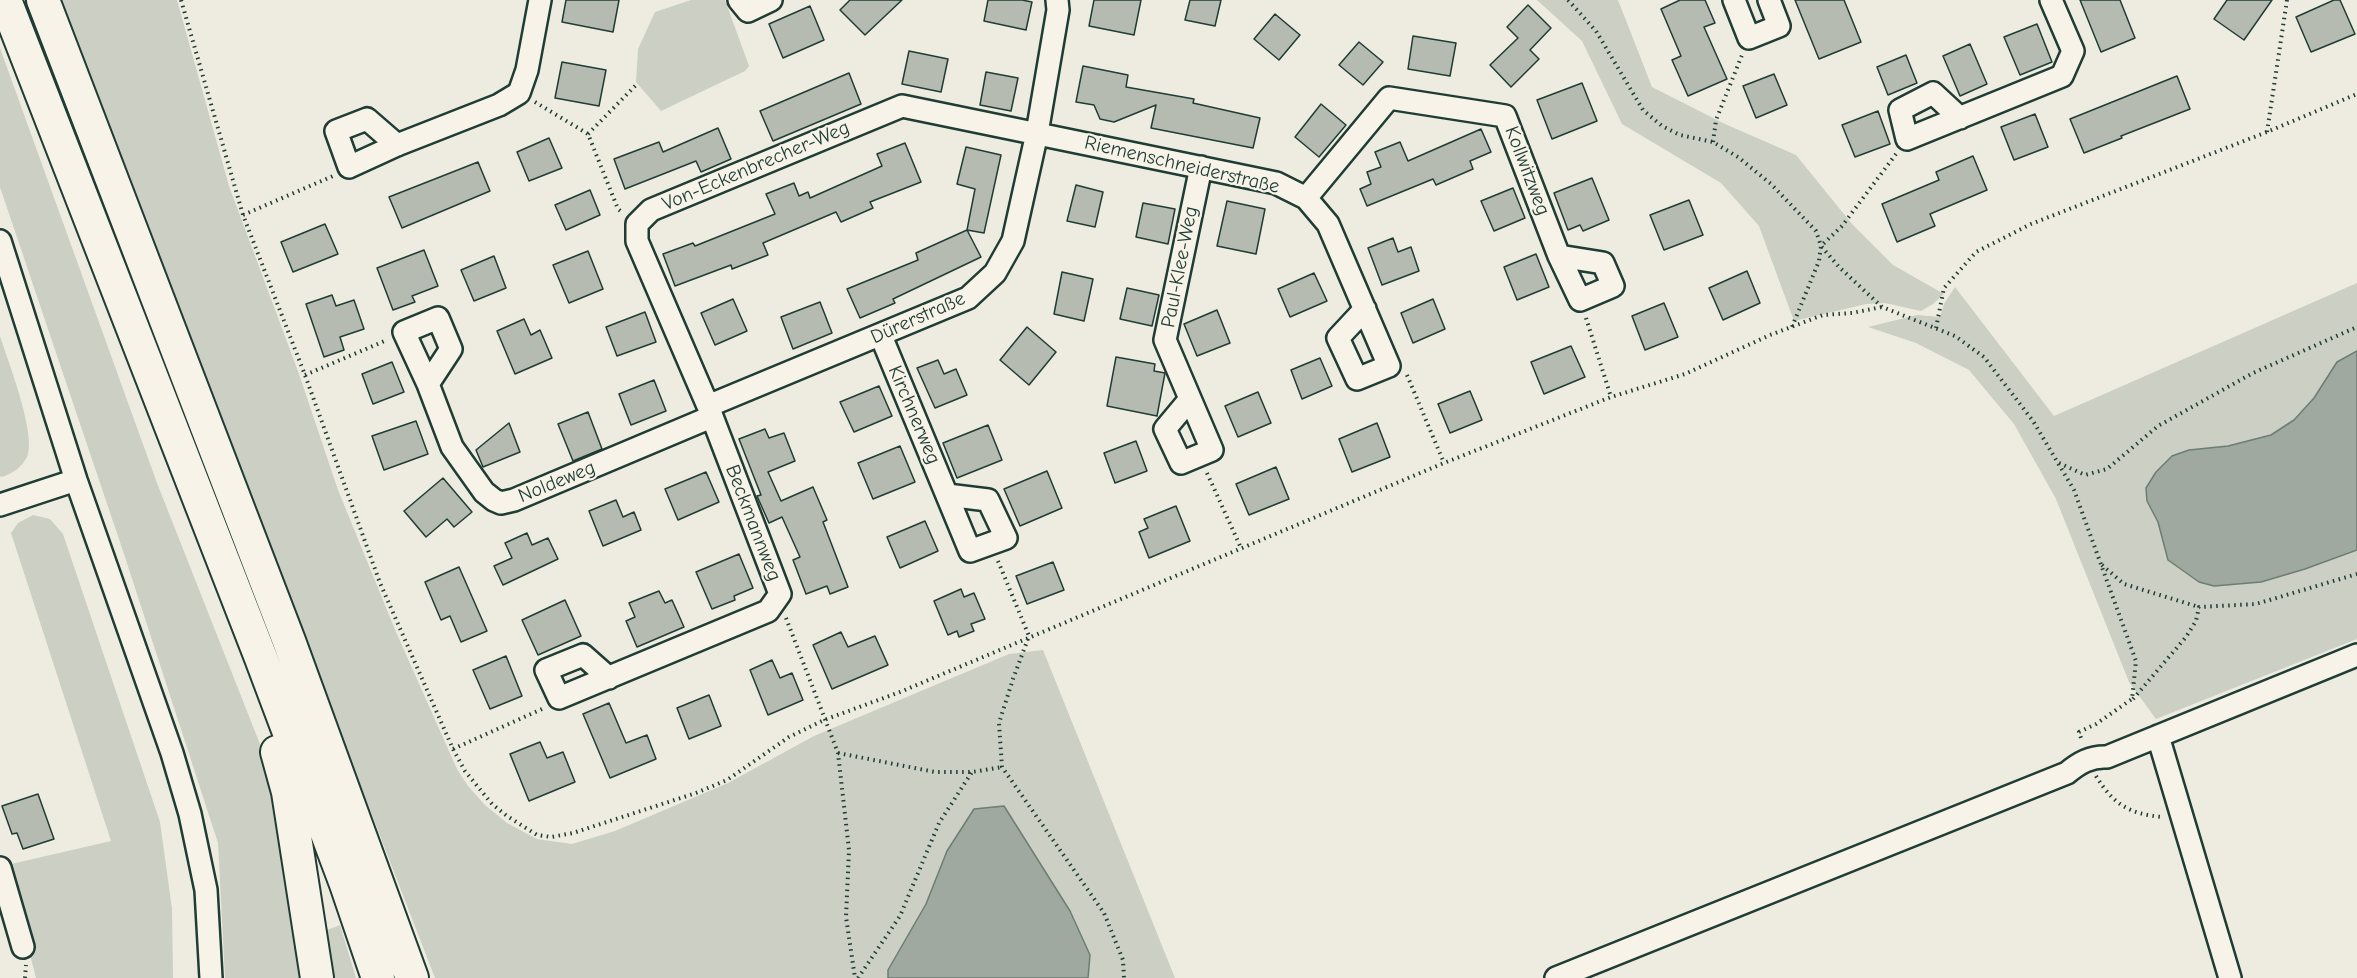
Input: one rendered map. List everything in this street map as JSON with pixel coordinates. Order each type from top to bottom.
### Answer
[{"type":"highway","points":[[5,0],[261,658],[346,884],[378,978]]},
{"type":"highway","points":[[43,0],[288,641],[412,978]]},
{"type":"highway","points":[[261,658],[252,678],[278,753],[288,792],[317,978]]},
{"type":"street","points":[[398,145],[367,119],[336,131],[349,168],[398,145],[499,105],[519,93],[540,0]]},
{"type":"street","points":[[739,0],[748,11],[771,0]]},
{"type":"street","name":"Dürerstraße","points":[[710,412],[968,298],[995,273],[1013,241],[1037,133],[1058,10],[1057,0]]},
{"type":"street","points":[[1734,0],[1749,38],[1779,26],[1769,0]]},
{"type":"street","points":[[1960,118],[1933,93],[1900,110],[1907,139],[1960,118],[2062,75],[2073,51],[2051,0]]},
{"type":"street","name":"Kollwitzweg","points":[[1306,198],[1389,98],[1506,116],[1559,256],[1581,300]]},
{"type":"street","name":"Von-Eckenbrecher-Weg","points":[[637,224],[651,210],[902,106],[1037,133]]},
{"type":"street","name":"Riemenschneiderstraße","points":[[1037,133],[1276,183],[1306,198],[1328,224],[1389,366]]},
{"type":"street","name":"Paul-Klee-Weg","points":[[1199,456],[1212,450],[1166,340],[1200,167]]},
{"type":"street","points":[[637,224],[637,241],[710,412]]},
{"type":"street","points":[[0,241],[76,480],[172,753],[190,814],[206,890],[211,978]]},
{"type":"street","points":[[1559,256],[1603,263],[1613,286],[1581,300]]},
{"type":"street","points":[[1365,309],[1338,338],[1357,379],[1389,366]]},
{"type":"street","points":[[404,332],[438,318],[451,349],[428,384]]},
{"type":"street","name":"Noldeweg","points":[[404,332],[453,447],[484,492],[501,503],[514,500],[710,412]]},
{"type":"street","name":"Kirchnerweg","points":[[881,336],[970,551],[991,543]]},
{"type":"street","points":[[1190,399],[1165,429],[1181,464],[1199,456]]},
{"type":"street","name":"Beckmannweg","points":[[559,698],[768,611],[780,594],[710,412]]},
{"type":"street","points":[[0,505],[76,480]]},
{"type":"street","points":[[947,495],[988,500],[1006,537],[991,543]]},
{"type":"street","points":[[559,698],[546,670],[564,662],[583,655],[609,678]]},
{"type":"street","points":[[1556,978],[2067,773],[2080,774],[2098,765],[2107,757],[2357,655]]},
{"type":"street","points":[[2158,736],[2230,978]]},
{"type":"street","points":[[0,868],[23,947]]},
{"type":"path","points":[[182,0],[243,215],[305,375],[380,583],[453,749],[465,771],[492,804],[537,835],[551,837],[573,833],[696,793],[727,780],[789,737],[824,720],[900,692],[1444,463],[1611,397],[1685,374],[1770,335],[1823,315],[1852,313],[1882,307]]},
{"type":"path","points":[[1568,0],[1596,31],[1643,110],[1662,126],[1680,135],[1713,142],[1738,157],[1771,184],[1816,231],[1821,246],[1839,267],[1882,307],[1955,336],[1984,357],[2033,421],[2074,490],[2136,661],[2132,699]]},
{"type":"path","points":[[2267,132],[2287,0]]},
{"type":"path","points":[[1713,142],[1716,120],[1749,38]]},
{"type":"path","points":[[588,134],[637,84]]},
{"type":"path","points":[[519,93],[588,134],[618,209],[637,224]]},
{"type":"path","points":[[1936,328],[1944,288],[1976,252],[2031,224],[2267,132],[2357,94]]},
{"type":"path","points":[[1792,328],[1819,261],[1821,246],[1842,226],[1907,139]]},
{"type":"path","points":[[243,215],[349,168]]},
{"type":"path","points":[[1581,300],[1611,397]]},
{"type":"path","points":[[2058,462],[2085,475],[2107,469],[2158,426],[2253,373],[2357,327]]},
{"type":"path","points":[[305,375],[404,332]]},
{"type":"path","points":[[1389,366],[1407,375],[1444,463]]},
{"type":"path","points":[[1199,456],[1241,548]]},
{"type":"path","points":[[991,543],[1029,636],[999,723],[1002,767],[1104,913],[1123,960],[1124,978]]},
{"type":"path","points":[[2102,565],[2124,584],[2199,607],[2256,604],[2357,574]]},
{"type":"path","points":[[774,602],[785,615],[838,753],[849,850],[846,917],[857,978]]},
{"type":"path","points":[[2122,708],[2186,637],[2196,621],[2199,607]]},
{"type":"path","points":[[453,749],[537,712],[559,698]]},
{"type":"path","points":[[838,753],[935,772],[972,772],[1002,767]]},
{"type":"path","points":[[857,978],[900,916],[939,823],[972,772]]},
{"type":"shaded area","points":[[57,0],[177,0],[229,186],[299,374],[338,490],[396,632],[457,769],[485,805],[507,823],[537,839],[572,844],[615,831],[728,783],[814,736],[1009,654],[1043,650],[1175,978],[435,978]]},
{"type":"shaded area","points":[[691,0],[725,0],[749,66],[745,71],[661,111],[636,82],[638,49],[655,12]]},
{"type":"shaded area","points":[[1537,0],[1618,0],[1652,87],[1725,124],[1796,155],[1852,224],[1893,265],[1944,294],[1921,311],[1885,303],[1866,304],[1794,321],[1759,226],[1721,183],[1622,124],[1582,41]]},
{"type":"shaded area","points":[[0,48],[157,483],[269,767],[302,978],[225,978],[218,843],[123,551],[0,187]]},
{"type":"shaded area","points":[[2357,283],[2357,639],[2156,719],[2129,682],[2056,499],[2014,424],[1969,370],[1916,343],[1868,327],[1917,315],[1940,317],[1944,304],[1955,287],[2054,416]]},
{"type":"shaded area","points":[[0,336],[25,416],[29,447],[27,457],[22,464],[13,472],[2,477],[0,476]]},
{"type":"shaded area","points":[[2357,351],[2357,550],[2261,582],[2214,586],[2199,582],[2168,560],[2158,522],[2147,501],[2146,488],[2156,472],[2172,456],[2189,450],[2228,446],[2271,435],[2294,420],[2314,398],[2337,362]]},
{"type":"shaded area","points":[[33,515],[50,519],[63,534],[160,822],[172,909],[173,978],[36,978],[7,865],[111,841],[11,533],[18,523]]},
{"type":"shaded area","points":[[1004,806],[1070,911],[1090,955],[1088,978],[888,978],[888,970],[926,904],[947,851],[974,809]]},
{"type":"shaded area","points":[[340,925],[356,978],[329,978],[322,932]]},
{"type":"building","points":[[566,0],[619,0],[613,32],[562,22]]},
{"type":"building","points":[[850,0],[902,0],[865,35],[840,10]]},
{"type":"building","points":[[988,0],[1032,2],[1026,30],[984,21]]},
{"type":"building","points":[[1094,0],[1141,0],[1134,35],[1089,26]]},
{"type":"building","points":[[1190,0],[1221,0],[1215,26],[1185,20]]},
{"type":"building","points":[[1680,0],[1705,0],[1715,23],[1704,27],[1727,79],[1688,96],[1672,60],[1681,56],[1661,9]]},
{"type":"building","points":[[1795,0],[1844,0],[1861,42],[1819,59]]},
{"type":"building","points":[[2080,0],[2120,0],[2135,38],[2101,52]]},
{"type":"building","points":[[2227,0],[2272,0],[2244,40],[2214,19]]},
{"type":"building","points":[[2334,0],[2340,0],[2355,34],[2311,52],[2296,17]]},
{"type":"building","points":[[1528,5],[1551,28],[1530,50],[1539,59],[1511,87],[1490,65],[1518,38],[1507,27]]},
{"type":"building","points":[[810,6],[824,40],[783,58],[769,24]]},
{"type":"building","points":[[1275,14],[1300,35],[1279,60],[1254,39]]},
{"type":"building","points":[[2037,24],[2052,62],[2020,75],[2004,37]]},
{"type":"building","points":[[1413,36],[1456,43],[1450,76],[1408,69]]},
{"type":"building","points":[[1359,42],[1383,62],[1363,85],[1339,65]]},
{"type":"building","points":[[1970,44],[1987,84],[1960,96],[1943,56]]},
{"type":"building","points":[[909,51],[948,59],[941,92],[902,84]]},
{"type":"building","points":[[1906,55],[1917,83],[1888,95],[1877,67]]},
{"type":"building","points":[[562,62],[606,70],[599,106],[555,98]]},
{"type":"building","points":[[1083,66],[1128,75],[1126,87],[1194,99],[1193,103],[1260,118],[1253,148],[1151,128],[1156,105],[1114,122],[1100,119],[1094,105],[1076,102]]},
{"type":"building","points":[[986,72],[1018,78],[1011,111],[980,105]]},
{"type":"building","points":[[849,73],[861,104],[773,141],[760,111]]},
{"type":"building","points":[[1774,74],[1787,105],[1756,118],[1743,86]]},
{"type":"building","points":[[2177,76],[2190,109],[2084,153],[2070,119]]},
{"type":"building","points":[[1582,83],[1597,121],[1552,139],[1537,100]]},
{"type":"building","points":[[1321,104],[1346,125],[1319,157],[1295,137]]},
{"type":"building","points":[[1878,111],[1890,144],[1855,157],[1842,125]]},
{"type":"building","points":[[2035,114],[2048,147],[2014,160],[2001,127]]},
{"type":"building","points":[[718,128],[731,159],[701,172],[696,161],[625,189],[614,159],[659,142],[663,152]]},
{"type":"building","points":[[1481,129],[1491,152],[1470,161],[1473,169],[1436,185],[1433,179],[1367,206],[1360,189],[1371,184],[1367,172],[1381,167],[1375,152],[1400,142],[1408,161]]},
{"type":"building","points":[[549,138],[562,168],[529,181],[517,152]]},
{"type":"building","points":[[905,143],[921,182],[870,202],[873,208],[841,222],[836,212],[763,243],[768,255],[732,269],[731,265],[675,286],[663,254],[693,243],[695,246],[775,214],[766,194],[794,183],[799,196],[808,192],[810,198],[882,166],[877,154]]},
{"type":"building","points":[[966,147],[1001,155],[984,233],[967,230],[975,189],[957,184]]},
{"type":"building","points":[[1973,156],[1987,190],[1930,214],[1935,226],[1897,242],[1882,204],[1939,180],[1936,172]]},
{"type":"building","points":[[478,162],[490,191],[402,228],[389,197]]},
{"type":"building","points":[[1592,178],[1609,220],[1583,231],[1580,225],[1568,230],[1554,193]]},
{"type":"building","points":[[1076,185],[1103,192],[1095,227],[1067,221]]},
{"type":"building","points":[[1513,188],[1525,218],[1494,231],[1481,201]]},
{"type":"building","points":[[590,190],[600,215],[566,230],[555,205]]},
{"type":"building","points":[[1689,200],[1703,235],[1664,250],[1650,215]]},
{"type":"building","points":[[1227,201],[1265,209],[1256,254],[1217,246]]},
{"type":"building","points":[[1143,203],[1175,209],[1168,244],[1136,237]]},
{"type":"building","points":[[325,224],[338,254],[293,272],[281,242]]},
{"type":"building","points":[[967,230],[981,257],[893,299],[895,303],[860,318],[847,289],[918,260],[916,253]]},
{"type":"building","points":[[1393,238],[1398,252],[1411,247],[1419,271],[1382,285],[1368,248]]},
{"type":"building","points":[[424,250],[438,286],[412,296],[415,302],[393,310],[377,268]]},
{"type":"building","points":[[588,251],[603,289],[569,303],[553,265]]},
{"type":"building","points":[[1536,254],[1549,287],[1517,300],[1504,267]]},
{"type":"building","points":[[494,256],[506,288],[474,301],[461,270]]},
{"type":"building","points":[[1747,271],[1760,303],[1723,320],[1709,288]]},
{"type":"building","points":[[1062,272],[1093,279],[1084,321],[1054,314]]},
{"type":"building","points":[[1314,273],[1327,301],[1290,317],[1278,289]]},
{"type":"building","points":[[1127,288],[1159,295],[1152,326],[1120,319]]},
{"type":"building","points":[[332,295],[336,306],[354,300],[364,329],[340,337],[344,350],[324,357],[306,304]]},
{"type":"building","points":[[733,299],[747,331],[715,345],[701,313]]},
{"type":"building","points":[[1433,299],[1445,329],[1413,343],[1401,313]]},
{"type":"building","points":[[820,302],[832,333],[793,349],[781,317]]},
{"type":"building","points":[[1664,303],[1678,337],[1645,350],[1632,316]]},
{"type":"building","points":[[1217,310],[1230,343],[1197,356],[1184,324]]},
{"type":"building","points":[[645,312],[656,342],[617,356],[606,327]]},
{"type":"building","points":[[524,319],[531,335],[540,330],[552,358],[515,374],[497,331]]},
{"type":"building","points":[[1027,327],[1056,352],[1029,385],[1000,360]]},
{"type":"building","points":[[1571,346],[1585,377],[1544,394],[1531,362]]},
{"type":"building","points":[[1116,357],[1155,364],[1154,371],[1165,373],[1157,416],[1107,406]]},
{"type":"building","points":[[1320,358],[1332,386],[1302,399],[1291,370]]},
{"type":"building","points":[[938,360],[944,374],[956,369],[967,395],[935,408],[917,368]]},
{"type":"building","points":[[392,362],[404,392],[373,404],[362,374]]},
{"type":"building","points":[[654,380],[666,411],[631,425],[619,394]]},
{"type":"building","points":[[879,386],[892,416],[854,432],[840,402]]},
{"type":"building","points":[[1470,391],[1482,420],[1450,433],[1438,404]]},
{"type":"building","points":[[1258,392],[1271,423],[1238,437],[1225,406]]},
{"type":"building","points":[[588,412],[602,449],[573,461],[558,424]]},
{"type":"building","points":[[416,421],[428,454],[384,470],[372,436]]},
{"type":"building","points":[[509,423],[520,452],[483,467],[476,450]]},
{"type":"building","points":[[1377,423],[1390,457],[1352,472],[1339,439]]},
{"type":"building","points":[[988,425],[1002,460],[957,478],[943,443]]},
{"type":"building","points":[[765,429],[769,438],[784,433],[795,461],[768,472],[781,501],[813,487],[827,520],[823,522],[848,587],[830,594],[827,586],[806,594],[793,560],[800,557],[782,517],[769,523],[757,496],[761,495],[739,439]]},
{"type":"building","points":[[1136,441],[1147,471],[1115,483],[1104,453]]},
{"type":"building","points":[[900,446],[915,482],[873,499],[858,463]]},
{"type":"building","points":[[1276,467],[1289,499],[1249,515],[1236,484]]},
{"type":"building","points":[[1047,471],[1062,508],[1020,526],[1004,489]]},
{"type":"building","points":[[706,472],[719,502],[678,520],[665,489]]},
{"type":"building","points":[[443,478],[472,512],[454,527],[447,519],[426,537],[404,511]]},
{"type":"building","points":[[616,500],[623,517],[634,512],[641,530],[603,546],[589,511]]},
{"type":"building","points":[[1176,506],[1190,541],[1149,558],[1139,532],[1148,528],[1144,519]]},
{"type":"building","points":[[925,521],[938,551],[900,568],[887,537]]},
{"type":"building","points":[[527,533],[532,545],[548,538],[558,559],[503,585],[494,566],[512,558],[505,543]]},
{"type":"building","points":[[739,554],[753,588],[734,596],[735,600],[712,609],[696,572]]},
{"type":"building","points":[[1053,562],[1064,590],[1027,604],[1016,576]]},
{"type":"building","points":[[459,567],[487,631],[461,642],[450,616],[441,620],[425,582]]},
{"type":"building","points":[[961,589],[964,597],[974,593],[985,619],[971,624],[974,631],[959,637],[957,631],[948,635],[934,601]]},
{"type":"building","points":[[659,591],[665,603],[672,600],[684,627],[637,647],[626,621],[635,617],[629,603]]},
{"type":"building","points":[[565,600],[581,636],[538,655],[522,620]]},
{"type":"building","points":[[841,632],[848,647],[875,636],[888,665],[832,689],[813,645]]},
{"type":"building","points":[[506,656],[522,696],[490,709],[473,670]]},
{"type":"building","points":[[772,660],[780,678],[792,673],[803,700],[768,715],[750,670]]},
{"type":"building","points":[[709,695],[721,726],[689,739],[677,708]]},
{"type":"building","points":[[609,703],[626,743],[647,735],[656,759],[610,778],[583,714]]},
{"type":"building","points":[[540,742],[547,758],[563,752],[575,782],[529,801],[510,754]]},
{"type":"building","points":[[38,794],[54,839],[23,849],[17,833],[12,834],[2,806]]}]
